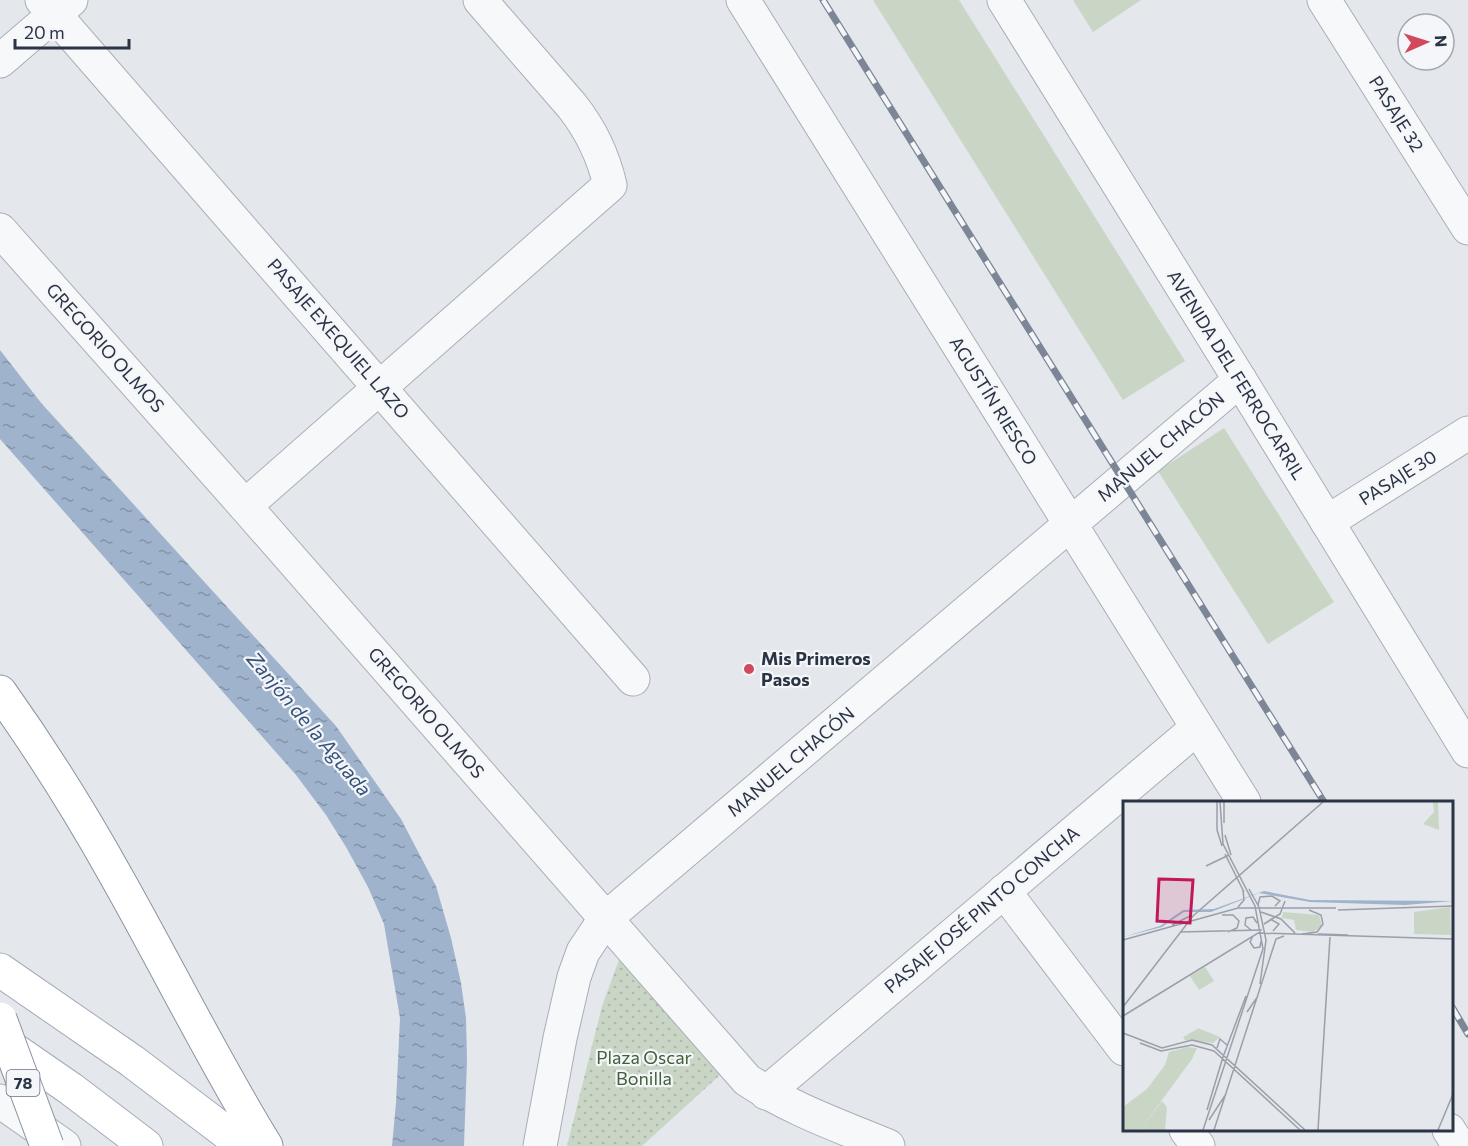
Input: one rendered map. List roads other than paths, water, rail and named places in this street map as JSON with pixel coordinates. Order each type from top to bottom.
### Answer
[{"type":"main road","points":[[0,692],[73,802],[116,876],[219,1066],[266,1146]]},
{"type":"main road","points":[[0,970],[123,1054],[244,1146]]},
{"type":"main road","name":"78","points":[[0,1019],[47,1146]]},
{"type":"main road","points":[[0,1040],[71,1089],[146,1146]]},
{"type":"street","points":[[245,506],[610,185],[605,164],[586,124],[480,0]]},
{"type":"street","name":"AGUSTÍN RIESCO","points":[[743,0],[1243,801]]},
{"type":"street","name":"AVENIDA DEL FERROCARRIL","points":[[1004,0],[1468,751]]},
{"type":"street","name":"PASAJE 32","points":[[1324,0],[1468,228]]},
{"type":"street","points":[[0,61],[56,5]]},
{"type":"street","name":"PASAJE EXEQUIEL LAZO","points":[[56,5],[380,388],[633,679]]},
{"type":"street","name":"GREGORIO OLMOS","points":[[0,230],[245,506],[747,1080],[799,1110],[888,1146]]},
{"type":"street","name":"MANUEL CHACÓN","points":[[540,1146],[574,977],[583,952],[606,920],[1240,380]]},
{"type":"street","name":"PASAJE 30","points":[[1327,522],[1468,433]]},
{"type":"street","name":"PASAJE JOSÉ PINTO CONCHA","points":[[766,1093],[1197,728]]},
{"type":"street","points":[[1004,891],[1123,1046]]},
{"type":"street","points":[[0,1101],[64,1146]]},
{"type":"street","points":[[1187,1131],[1198,1146]]},
{"type":"street","points":[[1450,1131],[1459,1146]]},
{"type":"water","name":"Zanjón de la Aguada","points":[[0,350],[42,404],[336,726],[401,819],[436,886],[461,983],[466,1018],[467,1060],[464,1146],[392,1146],[400,1018],[384,924],[368,887],[326,815],[296,775],[0,439]]},
{"type":"railway","points":[[823,0],[1323,801]]},
{"type":"railway","points":[[1453,1009],[1468,1034]]},
{"type":"place","name":"Mis Primeros Pasos","points":[[749,669]]},
{"type":"park label","name":"Plaza Oscar Bonilla","points":[[644,1068]]}]
